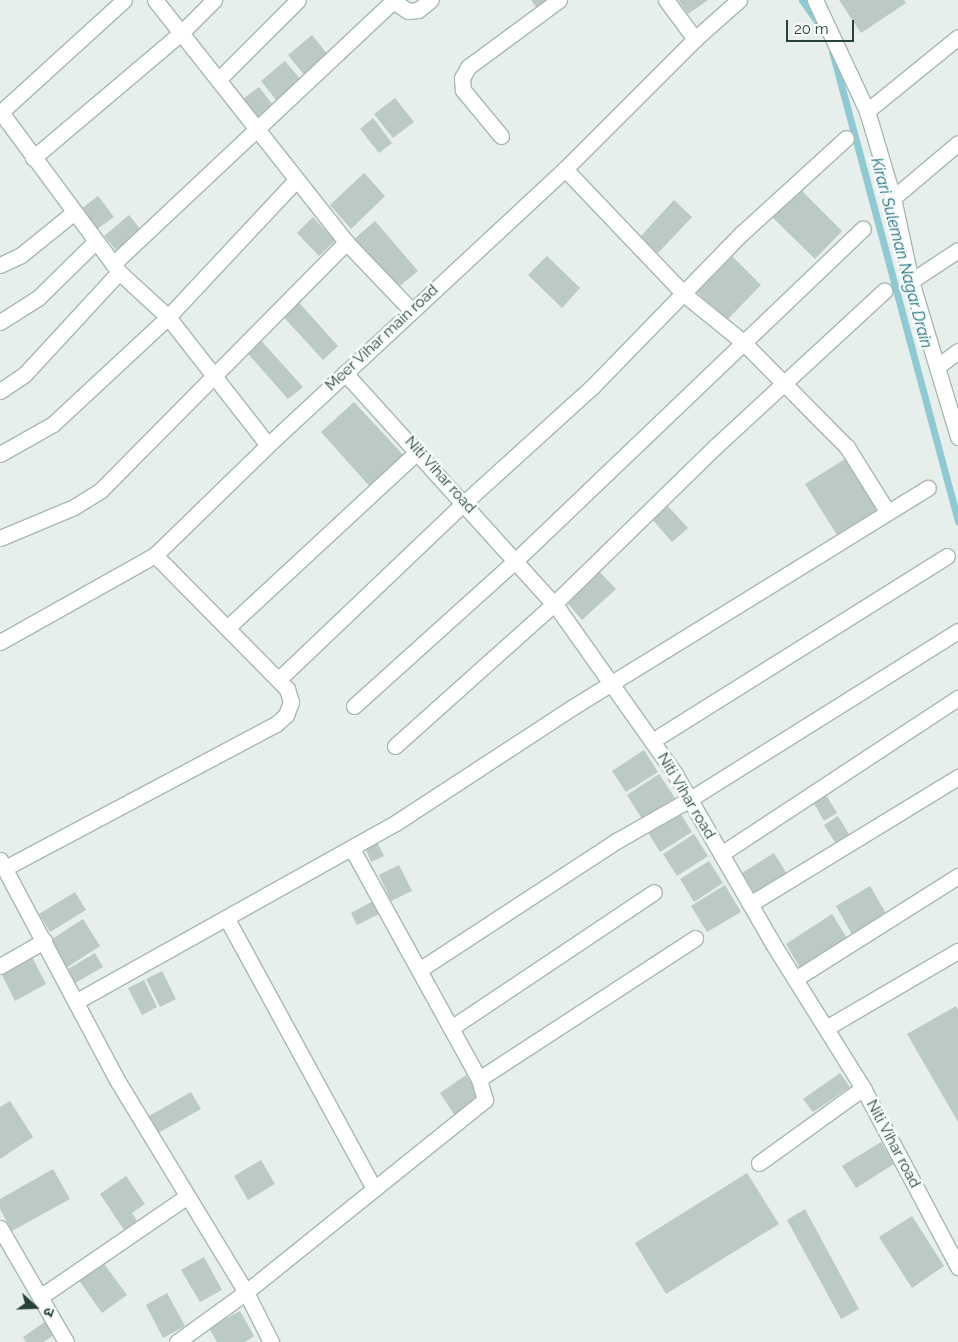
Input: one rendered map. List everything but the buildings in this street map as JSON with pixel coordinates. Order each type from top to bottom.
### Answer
[{"type":"street","points":[[124,0],[1,112],[95,242],[116,268],[168,317],[268,445]]},
{"type":"street","points":[[155,0],[346,242],[412,311]]},
{"type":"street","points":[[33,158],[181,33],[214,0]]},
{"type":"street","points":[[218,80],[298,0]]},
{"type":"street","points":[[0,391],[24,375],[116,268],[256,129],[392,1],[408,11],[418,10],[431,0]]},
{"type":"street","points":[[501,136],[463,90],[462,78],[468,67],[559,0]]},
{"type":"street","points":[[666,0],[695,39]]},
{"type":"street","name":"Meer Vihar main road","points":[[0,642],[155,555],[268,445],[566,169],[695,39],[739,0]]},
{"type":"street","points":[[815,0],[867,111],[893,198],[911,282],[958,437]]},
{"type":"street","points":[[867,111],[958,37]]},
{"type":"street","points":[[279,679],[464,502],[592,388],[685,295],[741,234],[846,138]]},
{"type":"street","points":[[893,198],[958,143]]},
{"type":"street","points":[[566,169],[685,295],[743,342],[847,447],[887,511]]},
{"type":"street","points":[[0,454],[53,424],[168,317],[296,180]]},
{"type":"street","points":[[0,265],[21,255],[73,214]]},
{"type":"street","points":[[354,706],[515,561],[863,229]]},
{"type":"street","points":[[0,322],[38,298],[95,242]]},
{"type":"street","points":[[0,538],[74,507],[101,490],[346,242]]},
{"type":"street","points":[[911,282],[958,250]]},
{"type":"street","points":[[395,746],[554,604],[783,383],[884,291]]},
{"type":"street","points":[[938,366],[958,351]]},
{"type":"street","name":"Niti Vihar road","points":[[345,373],[418,451],[554,604],[652,741],[690,800],[795,979],[863,1088],[958,1267]]},
{"type":"street","points":[[228,627],[418,451]]},
{"type":"street","points":[[76,1001],[352,849],[611,683],[887,511],[928,488]]},
{"type":"street","points":[[155,555],[279,679],[291,702],[286,715],[276,724],[2,864],[117,1080],[186,1197],[246,1292],[271,1342]]},
{"type":"street","points":[[652,741],[947,556]]},
{"type":"street","points":[[419,970],[618,840],[690,800],[958,631]]},
{"type":"street","points":[[721,854],[958,698]]},
{"type":"street","points":[[750,904],[958,777]]},
{"type":"street","points":[[177,1342],[246,1292],[374,1189],[479,1108],[485,1100],[479,1079],[352,849]]},
{"type":"street","points":[[795,979],[958,876]]},
{"type":"street","points":[[451,1028],[654,892]]},
{"type":"street","points":[[227,919],[374,1189]]},
{"type":"street","points":[[479,1079],[695,938]]},
{"type":"street","points":[[0,966],[44,941]]},
{"type":"street","points":[[826,1028],[958,951]]},
{"type":"street","points":[[759,1162],[863,1088]]},
{"type":"street","points":[[40,1297],[186,1197]]},
{"type":"street","points":[[0,1228],[66,1342]]},
{"type":"waterway","name":"Kirari Suleman Nagar Drain","points":[[802,0],[819,24]]},
{"type":"waterway","name":"Kirari Suleman Nagar Drain","points":[[832,51],[958,521]]}]
